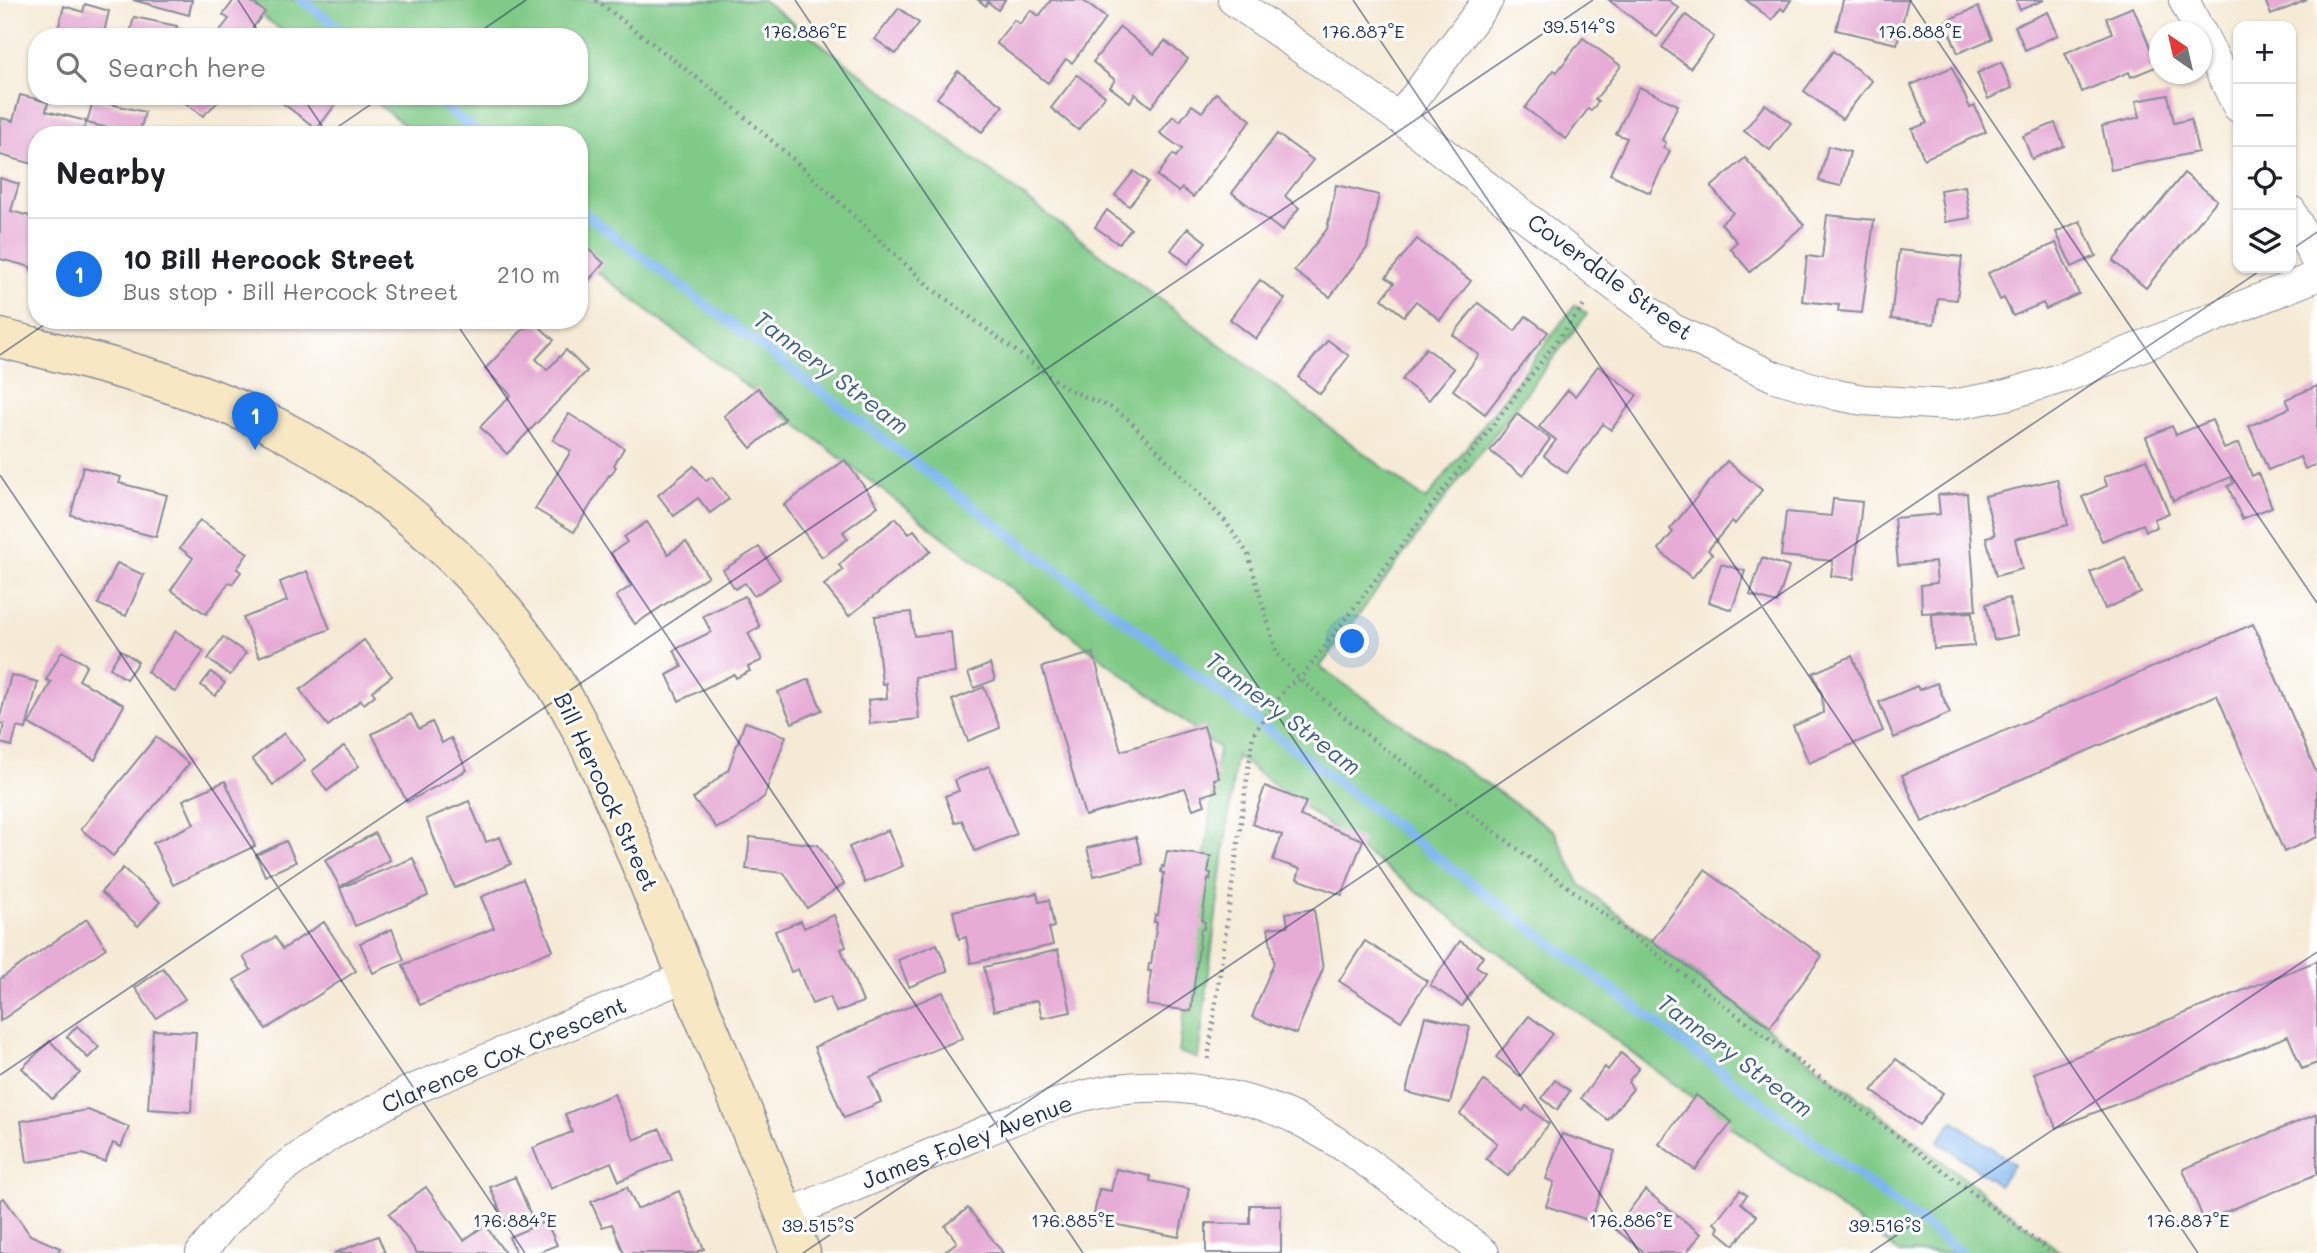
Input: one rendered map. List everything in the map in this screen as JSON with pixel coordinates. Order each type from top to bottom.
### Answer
[{"type":"street","name":"Coverdale Street","points":[[1233,0],[1399,118],[1673,329],[1775,377],[1863,400],[1951,405],[2006,395],[2068,376],[2317,276]]},
{"type":"street","points":[[1399,118],[1488,0]]},
{"type":"street","points":[[2184,0],[2195,21]]},
{"type":"street","points":[[2212,55],[2233,97]]},
{"type":"street","points":[[2296,221],[2317,263]]},
{"type":"street","name":"Bill Hercock Street","points":[[0,338],[180,387],[235,407],[320,451],[362,478],[433,534],[499,606],[528,641],[555,682],[598,764],[801,1253]]},
{"type":"street","name":"Clarence Cox Crescent","points":[[201,1253],[224,1224],[277,1173],[328,1136],[407,1092],[687,976]]},
{"type":"street","name":"James Foley Avenue","points":[[786,1215],[1026,1115],[1112,1090],[1153,1087],[1203,1091],[1255,1102],[1307,1124],[1364,1160],[1484,1253]]},
{"type":"path","points":[[596,0],[723,98],[793,159],[931,288],[1067,389],[1110,407],[1129,420],[1225,521],[1248,554],[1277,654],[1300,679],[1355,726],[2052,1253]]},
{"type":"path","points":[[1203,1091],[1253,735],[1289,685],[1300,679],[1604,278]]},
{"type":"green space","points":[[242,0],[763,0],[1426,500],[1575,305],[1587,314],[1320,667],[1554,831],[1580,885],[2062,1253],[1900,1253],[1236,756],[1198,1059],[1179,1052],[1219,748],[588,265],[588,126],[406,126],[379,105],[588,105],[588,28],[278,28]]},
{"type":"water","points":[[1954,1121],[2014,1164],[1999,1185],[1938,1141]]},
{"type":"building","points":[[133,0],[192,0],[189,15]]},
{"type":"building","points":[[234,0],[249,0],[265,12],[253,28],[222,28],[229,19],[223,15]]},
{"type":"building","points":[[978,0],[1005,0],[998,10],[988,2],[986,6]]},
{"type":"building","points":[[1051,0],[1082,0],[1106,18],[1072,63],[1066,59],[1048,83],[996,43],[1014,20],[1020,24],[1031,10],[1039,16]]},
{"type":"building","points":[[1609,0],[1668,0],[1679,8],[1657,37]]},
{"type":"building","points":[[1746,0],[1791,0],[1784,11],[1781,8],[1772,20]]},
{"type":"building","points":[[1843,0],[1908,0],[1897,44],[1836,30]]},
{"type":"building","points":[[2016,0],[2044,0],[2020,10]]},
{"type":"building","points":[[2265,0],[2307,0],[2271,15]]},
{"type":"building","points":[[85,4],[109,11],[105,28],[58,28],[64,6],[83,12]]},
{"type":"building","points":[[1978,7],[1992,39],[1958,53],[1945,21]]},
{"type":"building","points":[[2133,7],[2149,45],[2149,70],[2131,77],[2129,72],[2082,92],[2065,53],[2112,33],[2106,18]]},
{"type":"building","points":[[899,8],[919,23],[896,54],[875,39]]},
{"type":"building","points":[[2048,12],[2058,35],[2025,50],[2015,26]]},
{"type":"building","points":[[1686,15],[1714,37],[1690,68],[1662,47]]},
{"type":"building","points":[[134,17],[177,26],[176,28],[131,28]]},
{"type":"building","points":[[1120,27],[1154,54],[1165,41],[1188,59],[1151,107],[1135,94],[1130,102],[1110,87],[1115,80],[1093,62]]},
{"type":"building","points":[[1583,38],[1621,66],[1595,100],[1598,102],[1591,111],[1588,109],[1566,139],[1525,108]]},
{"type":"building","points":[[1833,51],[1872,81],[1842,119],[1804,91]]},
{"type":"building","points":[[2001,62],[2012,88],[1988,99],[1977,73]]},
{"type":"building","points":[[1952,67],[1970,108],[1975,106],[1986,132],[1924,159],[1912,129],[1927,123],[1911,85]]},
{"type":"building","points":[[958,71],[1003,106],[982,132],[937,98]]},
{"type":"building","points":[[1077,75],[1105,96],[1078,130],[1051,108]]},
{"type":"building","points":[[1639,87],[1678,105],[1662,140],[1666,143],[1663,148],[1670,151],[1650,193],[1610,174],[1627,138],[1616,134]]},
{"type":"building","points":[[1216,93],[1251,120],[1193,197],[1182,188],[1179,192],[1157,176],[1173,154],[1176,157],[1182,149],[1160,133],[1173,116],[1180,121],[1192,105],[1202,112]]},
{"type":"building","points":[[20,95],[28,97],[28,105],[47,105],[46,111],[86,121],[85,126],[28,126],[28,163],[0,155],[2,118],[13,121]]},
{"type":"building","points":[[2168,95],[2174,123],[2191,119],[2198,152],[2111,170],[2102,126],[2140,117],[2136,101]]},
{"type":"building","points":[[1765,104],[1791,123],[1770,150],[1744,131]]},
{"type":"building","points":[[92,105],[115,105],[145,112],[141,126],[100,126],[87,123]]},
{"type":"building","points":[[188,105],[215,105],[203,116]]},
{"type":"building","points":[[285,105],[335,105],[319,126],[313,126]]},
{"type":"building","points":[[2055,123],[2064,146],[2032,159],[2023,136]]},
{"type":"building","points":[[1277,134],[1313,160],[1285,196],[1299,208],[1282,231],[1232,193]]},
{"type":"building","points":[[1828,146],[1850,152],[1841,186],[1819,181]]},
{"type":"building","points":[[1745,158],[1804,225],[1750,272],[1730,248],[1737,242],[1721,223],[1733,213],[1711,187]]},
{"type":"building","points":[[1134,171],[1148,182],[1129,206],[1115,195]]},
{"type":"building","points":[[2184,173],[2217,200],[2146,288],[2113,261]]},
{"type":"building","points":[[0,178],[19,184],[11,211],[28,216],[28,266],[0,259]]},
{"type":"building","points":[[1336,185],[1379,195],[1367,248],[1330,297],[1294,271],[1327,229]]},
{"type":"building","points":[[1965,186],[1970,218],[1945,222],[1940,190]]},
{"type":"building","points":[[1107,210],[1131,229],[1119,244],[1095,227]]},
{"type":"building","points":[[1827,215],[1874,220],[1862,313],[1838,311],[1839,305],[1802,301],[1807,256],[1822,258]]},
{"type":"building","points":[[2080,221],[2096,256],[2072,267],[2056,232]]},
{"type":"building","points":[[1188,228],[1206,242],[1188,264],[1171,250]]},
{"type":"building","points":[[1417,239],[1471,281],[1440,320],[1416,301],[1404,316],[1382,299],[1394,283],[1386,277]]},
{"type":"building","points":[[2056,243],[2079,294],[2046,309],[2043,303],[2013,316],[2004,298],[2000,300],[1988,273]]},
{"type":"building","points":[[588,249],[604,263],[588,281]]},
{"type":"building","points":[[1899,250],[1962,257],[1957,300],[1938,298],[1934,324],[1891,319]]},
{"type":"building","points":[[1260,280],[1285,299],[1256,339],[1230,319]]},
{"type":"building","points":[[1478,303],[1515,331],[1526,316],[1548,332],[1485,414],[1453,390],[1479,355],[1453,335]]},
{"type":"building","points":[[523,329],[542,329],[554,340],[536,359],[547,370],[566,350],[587,371],[507,454],[480,427],[511,395],[485,369]]},
{"type":"building","points":[[1328,340],[1349,356],[1320,394],[1298,377]]},
{"type":"building","points":[[1426,348],[1454,369],[1429,400],[1402,380]]},
{"type":"building","points":[[1598,366],[1637,395],[1611,430],[1603,424],[1567,473],[1544,456],[1556,440],[1539,427],[1568,390],[1575,396]]},
{"type":"building","points":[[2317,386],[2317,464],[2305,469],[2300,457],[2268,470],[2249,426],[2290,408],[2286,399]]},
{"type":"building","points":[[758,388],[785,419],[751,448],[724,416]]},
{"type":"building","points":[[569,414],[624,448],[614,465],[616,467],[574,532],[535,509],[571,451],[553,440]]},
{"type":"building","points":[[1517,414],[1550,439],[1523,476],[1490,451]]},
{"type":"building","points":[[2212,420],[2224,449],[2239,443],[2252,476],[2258,473],[2272,507],[2242,519],[2228,486],[2234,483],[2231,477],[2173,501],[2146,437],[2172,426],[2176,435]]},
{"type":"building","points":[[2146,459],[2169,513],[2154,519],[2157,527],[2146,531],[2143,524],[2102,541],[2082,497],[2107,486],[2104,477]]},
{"type":"building","points":[[845,460],[878,506],[843,532],[848,539],[822,557],[784,505]]},
{"type":"building","points":[[1727,461],[1762,490],[1735,524],[1732,521],[1708,550],[1712,554],[1692,578],[1659,549],[1673,532],[1670,529]]},
{"type":"building","points":[[694,466],[706,481],[712,477],[729,499],[710,513],[698,498],[674,516],[658,495]]},
{"type":"building","points":[[83,467],[121,477],[119,483],[167,495],[156,537],[71,515]]},
{"type":"building","points":[[2057,479],[2068,525],[2015,539],[2022,569],[1996,576],[1986,537],[1995,535],[1985,496]]},
{"type":"building","points":[[1967,493],[1976,610],[1922,613],[1921,585],[1937,583],[1935,562],[1898,565],[1894,518],[1940,514],[1938,495]]},
{"type":"building","points":[[1833,499],[1862,502],[1854,579],[1831,576],[1833,561],[1781,556],[1786,512],[1831,516]]},
{"type":"building","points":[[896,518],[909,534],[914,530],[931,551],[849,616],[824,585],[843,570],[839,565]]},
{"type":"building","points":[[200,520],[248,553],[237,569],[241,572],[232,584],[229,582],[206,614],[171,590],[193,558],[180,548]]},
{"type":"building","points":[[647,522],[668,554],[686,542],[708,576],[635,624],[616,596],[631,586],[611,553],[627,542],[624,537]]},
{"type":"building","points":[[759,547],[780,579],[754,596],[745,583],[735,589],[723,570]]},
{"type":"building","points":[[2125,557],[2141,593],[2105,609],[2090,572]]},
{"type":"building","points":[[1762,558],[1789,567],[1777,603],[1750,595]]},
{"type":"building","points":[[117,563],[144,575],[126,616],[98,604]]},
{"type":"building","points":[[1721,564],[1745,571],[1732,610],[1709,602]]},
{"type":"building","points":[[307,571],[330,629],[259,657],[243,618],[287,601],[280,582]]},
{"type":"building","points":[[745,596],[760,627],[748,633],[762,660],[748,667],[750,671],[736,678],[734,674],[679,701],[667,675],[682,667],[674,650],[711,632],[703,616]]},
{"type":"building","points":[[2009,598],[2018,635],[1994,640],[1986,604]]},
{"type":"building","points":[[911,612],[914,636],[951,632],[955,673],[915,677],[919,719],[870,724],[868,700],[887,698],[886,683],[882,684],[875,616]]},
{"type":"building","points":[[1972,612],[1974,646],[1934,649],[1932,614]]},
{"type":"building","points":[[2253,624],[2317,774],[2317,837],[2284,852],[2217,695],[1922,822],[1902,775]]},
{"type":"building","points":[[176,631],[204,651],[175,692],[147,672]]},
{"type":"building","points":[[223,637],[246,653],[230,675],[208,659]]},
{"type":"building","points":[[364,640],[392,676],[372,691],[375,695],[364,704],[361,700],[328,726],[300,690]]},
{"type":"building","points":[[121,650],[138,662],[126,679],[110,668]]},
{"type":"building","points":[[62,651],[87,665],[79,680],[124,705],[95,760],[29,724],[51,682],[46,680]]},
{"type":"building","points":[[1093,653],[1121,751],[1204,726],[1219,778],[1214,779],[1217,791],[1202,796],[1205,805],[1193,809],[1185,788],[1085,816],[1042,667]]},
{"type":"building","points":[[1852,656],[1883,731],[1809,763],[1793,726],[1823,713],[1822,694],[1813,673]]},
{"type":"building","points":[[990,664],[995,680],[974,688],[968,673]]},
{"type":"building","points":[[211,672],[225,683],[215,696],[201,685]]},
{"type":"building","points":[[11,675],[38,682],[26,729],[17,727],[12,746],[0,743],[4,724],[0,723],[0,717]]},
{"type":"building","points":[[809,679],[822,710],[792,723],[778,692]]},
{"type":"building","points":[[1937,683],[1950,713],[1894,738],[1879,702],[1917,686],[1919,690]]},
{"type":"building","points":[[984,687],[1000,728],[968,741],[952,700]]},
{"type":"building","points":[[411,714],[419,729],[432,722],[442,743],[451,738],[467,770],[407,802],[372,734]]},
{"type":"building","points":[[745,722],[786,736],[764,797],[735,820],[717,828],[693,799],[728,770]]},
{"type":"building","points":[[284,733],[305,760],[273,785],[252,759]]},
{"type":"building","points":[[156,737],[189,764],[113,856],[81,829]]},
{"type":"building","points":[[344,746],[359,766],[327,791],[312,771]]},
{"type":"building","points":[[989,766],[1017,834],[975,851],[962,820],[955,823],[945,796],[959,791],[955,780]]},
{"type":"building","points":[[225,781],[255,846],[173,885],[153,843],[194,824],[183,800]]},
{"type":"building","points":[[1265,786],[1306,802],[1300,816],[1363,840],[1342,895],[1297,879],[1300,869],[1273,860],[1282,835],[1252,824]]},
{"type":"building","points":[[469,801],[486,842],[500,837],[511,864],[455,888],[426,819]]},
{"type":"building","points":[[888,830],[903,866],[865,883],[849,847]]},
{"type":"building","points":[[375,833],[390,860],[340,887],[325,860]]},
{"type":"building","points":[[750,837],[818,845],[844,884],[807,908],[784,873],[746,869]]},
{"type":"building","points":[[1136,837],[1143,864],[1094,876],[1087,848]]},
{"type":"building","points":[[286,841],[296,862],[265,876],[256,855]]},
{"type":"building","points":[[1167,851],[1211,856],[1208,873],[1211,873],[1202,921],[1205,922],[1204,929],[1201,929],[1191,1011],[1147,1005],[1151,971],[1148,971],[1157,922],[1154,922],[1155,915],[1158,915],[1164,873],[1161,872]]},
{"type":"building","points":[[413,858],[428,896],[355,926],[340,888]]},
{"type":"building","points":[[123,868],[160,902],[138,926],[101,892]]},
{"type":"building","points":[[1705,870],[1822,956],[1770,1027],[1652,941]]},
{"type":"building","points":[[523,879],[553,950],[420,1005],[403,965],[494,928],[481,897]]},
{"type":"building","points":[[1037,893],[1039,902],[1049,900],[1054,927],[1049,928],[1053,945],[971,963],[966,937],[959,939],[953,911]]},
{"type":"building","points":[[1314,909],[1323,969],[1296,1034],[1252,1017],[1274,962],[1268,928],[1288,926],[1286,913]]},
{"type":"building","points":[[834,915],[846,947],[841,949],[863,1002],[836,1012],[830,997],[812,1004],[798,969],[791,972],[775,931],[801,921],[804,928]]},
{"type":"building","points":[[87,919],[106,948],[0,1021],[0,979]]},
{"type":"building","points":[[324,922],[356,971],[266,1029],[234,980],[251,970],[243,957],[275,937],[283,949]]},
{"type":"building","points":[[392,929],[404,960],[373,973],[360,943]]},
{"type":"building","points":[[1365,941],[1427,981],[1401,1021],[1339,981]]},
{"type":"building","points":[[1460,941],[1483,956],[1476,966],[1485,972],[1462,1006],[1430,985]]},
{"type":"building","points":[[937,944],[948,971],[909,987],[898,960]]},
{"type":"building","points":[[1058,950],[1071,1012],[1042,1018],[1038,1000],[994,1011],[984,967]]},
{"type":"building","points":[[2317,961],[2317,1063],[2302,1069],[2288,1036],[2056,1128],[2034,1073]]},
{"type":"building","points":[[163,968],[185,999],[156,1018],[135,988]]},
{"type":"building","points":[[943,992],[963,1038],[870,1077],[881,1102],[844,1118],[814,1047]]},
{"type":"building","points":[[1425,1016],[1470,1027],[1450,1103],[1406,1092]]},
{"type":"building","points":[[1529,1016],[1553,1034],[1520,1076],[1496,1057]]},
{"type":"building","points":[[77,1026],[99,1047],[88,1058],[67,1037]]},
{"type":"building","points":[[153,1030],[196,1032],[191,1112],[148,1109]]},
{"type":"building","points":[[50,1041],[80,1073],[52,1099],[22,1068]]},
{"type":"building","points":[[1621,1053],[1639,1068],[1628,1082],[1633,1089],[1608,1120],[1581,1098],[1605,1067],[1608,1070]]},
{"type":"building","points":[[1896,1059],[1943,1093],[1919,1125],[1872,1091]]},
{"type":"building","points":[[1555,1080],[1570,1091],[1557,1110],[1542,1098]]},
{"type":"building","points":[[1484,1081],[1523,1111],[1526,1106],[1549,1124],[1508,1176],[1486,1159],[1497,1143],[1460,1114]]},
{"type":"building","points":[[614,1094],[634,1140],[660,1129],[672,1159],[619,1181],[611,1162],[550,1189],[533,1148],[572,1132],[565,1114]]},
{"type":"building","points":[[1696,1095],[1732,1122],[1695,1170],[1659,1144]]},
{"type":"building","points":[[88,1110],[129,1127],[121,1147],[113,1143],[105,1162],[83,1154],[27,1162],[21,1121]]},
{"type":"building","points":[[2317,1114],[2317,1174],[2204,1221],[2183,1169]]},
{"type":"building","points":[[1562,1134],[1615,1151],[1591,1221],[1546,1206],[1554,1182],[1546,1179]]},
{"type":"building","points":[[1116,1169],[1150,1176],[1150,1181],[1189,1189],[1179,1237],[1093,1220],[1099,1189],[1111,1191]]},
{"type":"building","points":[[515,1177],[532,1218],[507,1227],[490,1187]]},
{"type":"building","points":[[426,1187],[464,1240],[485,1225],[505,1253],[417,1253],[389,1214]]},
{"type":"building","points":[[627,1187],[637,1209],[679,1191],[704,1249],[695,1253],[624,1253],[612,1224],[602,1227],[591,1202]]},
{"type":"building","points":[[1645,1190],[1701,1234],[1686,1253],[1642,1253],[1643,1251],[1615,1229]]},
{"type":"building","points":[[1740,1190],[1747,1195],[1741,1203],[1757,1216],[1734,1245],[1717,1231],[1719,1227],[1714,1223]]},
{"type":"building","points":[[4,1198],[30,1235],[60,1248],[58,1253],[0,1253],[0,1200]]},
{"type":"building","points":[[1250,1205],[1281,1205],[1281,1253],[1206,1253],[1206,1223],[1250,1224]]},
{"type":"building","points":[[968,1208],[1003,1253],[943,1253],[957,1242],[945,1226]]},
{"type":"building","points":[[546,1221],[557,1245],[537,1253],[516,1253],[509,1237]]},
{"type":"building","points":[[378,1236],[385,1253],[334,1253]]},
{"type":"waterway","name":"Tannery Stream","points":[[302,0],[339,28]]},
{"type":"waterway","name":"Tannery Stream","points":[[442,105],[469,126]]},
{"type":"waterway","name":"Tannery Stream","points":[[588,216],[1961,1253]]},
{"type":"place","name":"10 Bill Hercock Street","points":[[255,450]]}]
